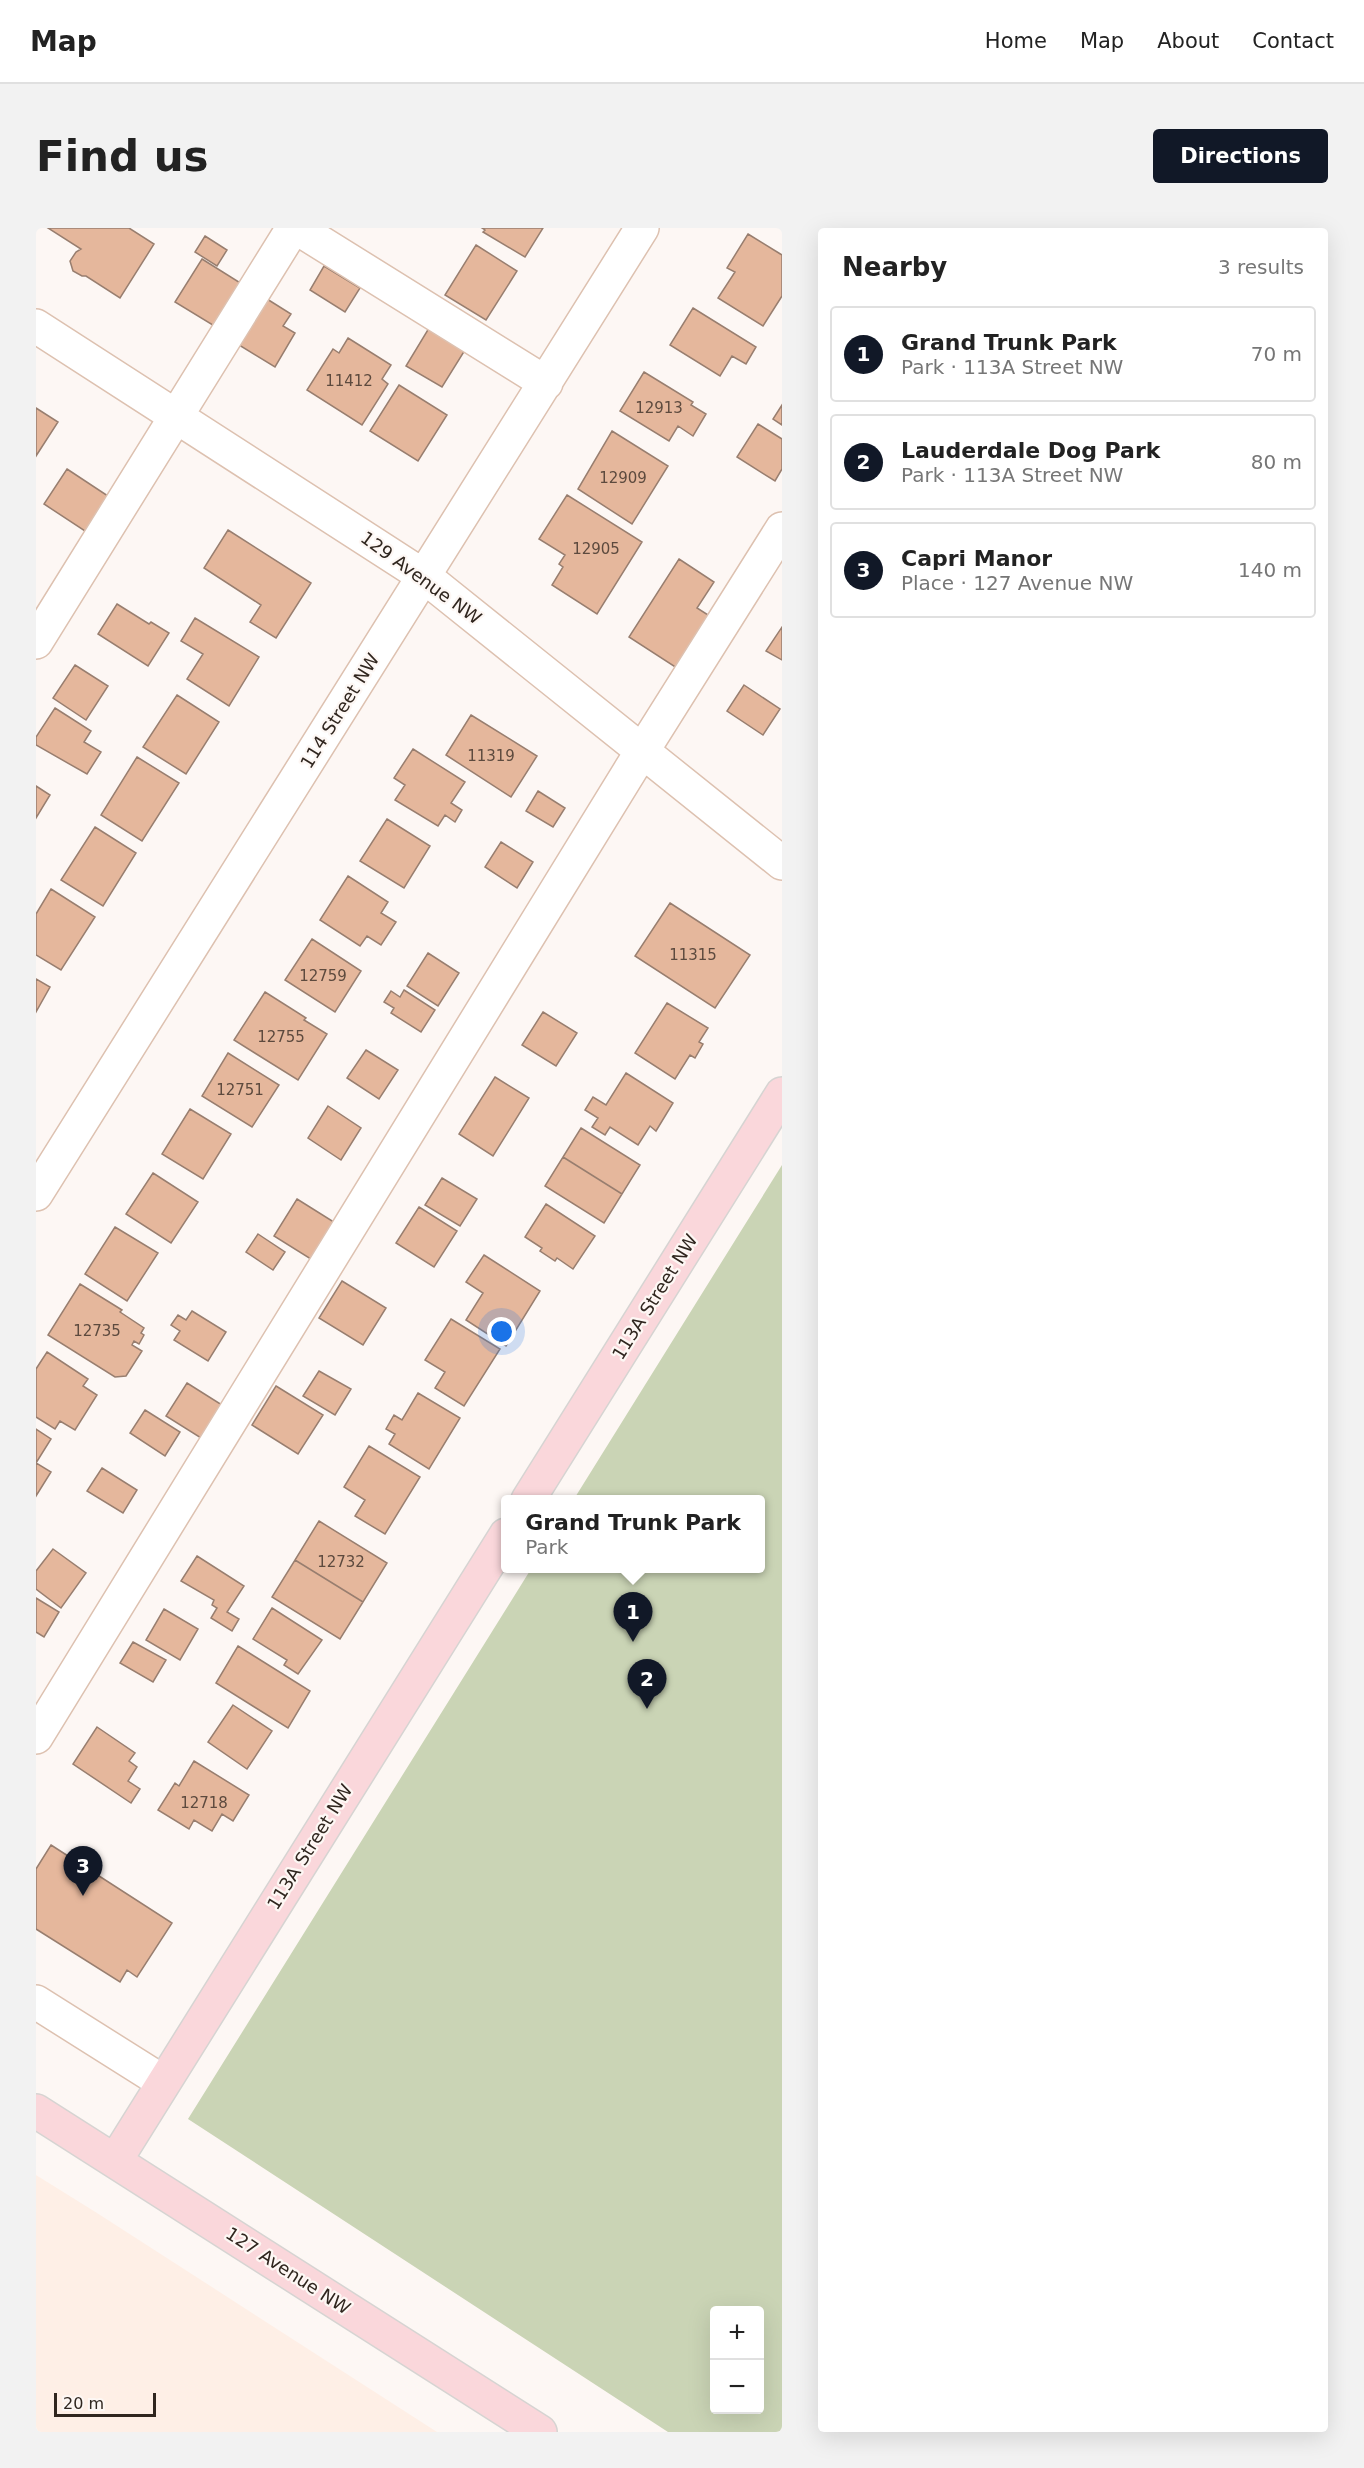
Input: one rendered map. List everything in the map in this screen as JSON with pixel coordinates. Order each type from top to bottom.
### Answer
[{"type":"main road","name":"113A Street NW","points":[[531,1495],[782,1094]]},
{"type":"main road","name":"113A Street NW","points":[[115,2161],[501,1543]]},
{"type":"main road","name":"127 Avenue NW","points":[[36,2111],[540,2432]]},
{"type":"street","points":[[36,642],[295,228],[546,383]]},
{"type":"street","name":"114 Street NW","points":[[36,1194],[642,228]]},
{"type":"street","name":"129 Avenue NW","points":[[36,326],[425,577],[782,863]]},
{"type":"street","points":[[36,1737],[643,750],[782,529]]},
{"type":"street","points":[[36,2002],[163,2082]]},
{"type":"shaded area","points":[[36,2175],[97,2213],[437,2432],[36,2432]]},
{"type":"green space","points":[[782,1165],[782,2432],[668,2432],[188,2119],[529,1573],[765,1573],[765,1495],[576,1495]]},
{"type":"building","points":[[48,228],[129,228],[154,244],[120,298],[86,276],[73,271],[70,261],[81,249]]},
{"type":"building","points":[[482,228],[543,228],[525,257],[483,232],[485,230]]},
{"type":"building","points":[[748,234],[782,255],[782,296],[763,326],[718,298],[735,272],[727,268]]},
{"type":"building","points":[[205,236],[227,250],[217,266],[195,252]]},
{"type":"building","points":[[476,245],[517,271],[486,320],[445,295]]},
{"type":"building","points":[[202,259],[242,284],[216,327],[175,302]]},
{"type":"building","points":[[324,266],[360,288],[345,312],[310,290]]},
{"type":"building","points":[[267,299],[291,314],[283,326],[295,333],[275,367],[239,345]]},
{"type":"building","points":[[693,308],[756,347],[746,364],[732,356],[720,376],[670,345]]},
{"type":"building","points":[[429,328],[465,350],[442,387],[406,366]]},
{"type":"building","points":[[348,338],[391,365],[382,379],[388,384],[362,425],[307,390],[333,349],[339,353]]},
{"type":"building","points":[[644,372],[693,402],[691,405],[706,414],[693,436],[678,426],[669,441],[620,411]]},
{"type":"building","points":[[399,385],[447,415],[418,461],[370,431]]},
{"type":"building","points":[[782,405],[782,425],[773,419]]},
{"type":"building","points":[[36,408],[58,422],[36,456]]},
{"type":"building","points":[[758,424],[782,439],[782,469],[775,481],[737,457]]},
{"type":"building","points":[[612,431],[668,466],[632,524],[578,489]]},
{"type":"building","points":[[67,469],[111,498],[88,533],[44,504]]},
{"type":"building","points":[[567,495],[642,542],[597,614],[552,585],[563,567],[559,564],[565,555],[539,539]]},
{"type":"building","points":[[228,530],[311,583],[276,638],[250,622],[261,605],[204,568]]},
{"type":"building","points":[[679,559],[714,582],[697,608],[716,620],[683,672],[629,637]]},
{"type":"building","points":[[117,604],[149,624],[151,622],[169,633],[148,666],[98,634]]},
{"type":"building","points":[[195,618],[259,657],[229,706],[187,679],[203,654],[181,641]]},
{"type":"building","points":[[782,627],[782,660],[766,651]]},
{"type":"building","points":[[75,665],[108,686],[86,720],[53,698]]},
{"type":"building","points":[[744,685],[780,709],[763,735],[727,711]]},
{"type":"building","points":[[177,695],[219,722],[186,774],[143,747]]},
{"type":"building","points":[[55,708],[91,731],[84,742],[101,752],[87,774],[36,745],[36,737]]},
{"type":"building","points":[[471,715],[537,756],[511,797],[446,755]]},
{"type":"building","points":[[413,749],[465,782],[451,803],[462,810],[455,822],[445,815],[438,826],[395,800],[405,785],[394,778]]},
{"type":"building","points":[[137,757],[179,783],[142,841],[101,815]]},
{"type":"building","points":[[36,786],[50,795],[36,818]]},
{"type":"building","points":[[538,791],[565,808],[553,827],[526,811]]},
{"type":"building","points":[[387,819],[430,846],[404,888],[360,861]]},
{"type":"building","points":[[95,827],[136,853],[103,906],[61,880]]},
{"type":"building","points":[[501,842],[533,862],[517,888],[485,867]]},
{"type":"building","points":[[348,876],[388,902],[381,913],[396,922],[381,945],[367,936],[360,946],[320,920]]},
{"type":"building","points":[[51,889],[95,917],[61,970],[36,955],[36,914]]},
{"type":"building","points":[[670,903],[750,955],[715,1008],[635,956]]},
{"type":"building","points":[[312,939],[361,971],[335,1012],[285,980]]},
{"type":"building","points":[[428,953],[459,973],[438,1006],[407,986]]},
{"type":"building","points":[[36,979],[50,987],[36,1012]]},
{"type":"building","points":[[404,990],[435,1010],[421,1032],[391,1013],[394,1008],[384,1002],[391,991],[400,997]]},
{"type":"building","points":[[265,992],[327,1034],[298,1080],[234,1040]]},
{"type":"building","points":[[667,1003],[708,1028],[699,1042],[703,1044],[695,1058],[690,1055],[675,1079],[635,1053]]},
{"type":"building","points":[[543,1012],[577,1033],[556,1066],[522,1045]]},
{"type":"building","points":[[366,1050],[398,1070],[379,1099],[347,1078]]},
{"type":"building","points":[[228,1053],[279,1085],[252,1127],[202,1096]]},
{"type":"building","points":[[626,1073],[673,1103],[656,1131],[650,1126],[638,1145],[610,1127],[605,1135],[592,1127],[598,1118],[585,1110],[593,1097],[606,1105]]},
{"type":"building","points":[[495,1077],[529,1098],[493,1156],[459,1134]]},
{"type":"building","points":[[328,1106],[361,1128],[341,1160],[308,1138]]},
{"type":"building","points":[[190,1109],[231,1134],[203,1179],[162,1154]]},
{"type":"building","points":[[581,1128],[640,1165],[622,1194],[563,1157]]},
{"type":"building","points":[[563,1157],[622,1194],[604,1223],[545,1186]]},
{"type":"building","points":[[153,1173],[198,1202],[171,1243],[126,1214]]},
{"type":"building","points":[[442,1178],[477,1199],[460,1226],[425,1205]]},
{"type":"building","points":[[297,1199],[337,1224],[314,1261],[274,1236]]},
{"type":"building","points":[[546,1204],[595,1236],[573,1269],[557,1258],[555,1261],[540,1251],[542,1248],[525,1237]]},
{"type":"building","points":[[419,1207],[457,1231],[434,1267],[396,1243]]},
{"type":"building","points":[[115,1227],[158,1253],[127,1301],[85,1274]]},
{"type":"building","points":[[258,1234],[285,1252],[273,1270],[246,1252]]},
{"type":"building","points":[[484,1255],[540,1291],[506,1346],[466,1320],[483,1293],[466,1282]]},
{"type":"building","points":[[342,1281],[386,1308],[363,1345],[319,1318]]},
{"type":"building","points":[[80,1284],[122,1310],[120,1312],[144,1328],[141,1333],[144,1335],[139,1344],[134,1341],[132,1345],[142,1351],[126,1376],[115,1377],[48,1335]]},
{"type":"building","points":[[192,1311],[226,1332],[208,1361],[174,1340],[180,1331],[171,1325],[178,1315],[186,1320]]},
{"type":"building","points":[[451,1319],[500,1349],[464,1406],[435,1388],[445,1372],[425,1360]]},
{"type":"building","points":[[47,1352],[88,1379],[83,1386],[97,1395],[75,1430],[60,1421],[55,1429],[36,1417],[36,1369]]},
{"type":"building","points":[[319,1371],[351,1389],[335,1415],[303,1396]]},
{"type":"building","points":[[187,1383],[222,1405],[201,1438],[166,1416]]},
{"type":"building","points":[[276,1386],[323,1415],[298,1454],[252,1425]]},
{"type":"building","points":[[418,1393],[460,1418],[429,1469],[389,1444],[395,1434],[386,1429],[394,1415],[402,1420]]},
{"type":"building","points":[[145,1410],[180,1432],[165,1456],[130,1433]]},
{"type":"building","points":[[36,1429],[51,1439],[36,1463]]},
{"type":"building","points":[[369,1446],[420,1477],[385,1534],[355,1516],[365,1500],[344,1487]]},
{"type":"building","points":[[36,1463],[51,1472],[36,1496]]},
{"type":"building","points":[[102,1468],[137,1490],[123,1513],[87,1491]]},
{"type":"building","points":[[319,1521],[387,1563],[363,1602],[295,1560]]},
{"type":"building","points":[[53,1549],[86,1573],[61,1608],[36,1589],[36,1571]]},
{"type":"building","points":[[197,1556],[244,1586],[227,1612],[239,1619],[232,1631],[211,1618],[217,1608],[212,1605],[214,1600],[181,1581]]},
{"type":"building","points":[[295,1560],[363,1602],[340,1639],[272,1597]]},
{"type":"building","points":[[36,1598],[59,1612],[44,1637],[36,1632]]},
{"type":"building","points":[[272,1608],[322,1640],[298,1674],[284,1665],[287,1660],[253,1639]]},
{"type":"building","points":[[164,1609],[198,1629],[180,1660],[146,1640]]},
{"type":"building","points":[[133,1642],[166,1660],[153,1682],[120,1663]]},
{"type":"building","points":[[238,1646],[310,1691],[288,1728],[216,1683]]},
{"type":"building","points":[[233,1705],[272,1731],[247,1769],[208,1742]]},
{"type":"building","points":[[97,1727],[135,1753],[129,1761],[137,1767],[128,1781],[140,1789],[131,1803],[73,1764]]},
{"type":"building","points":[[194,1761],[249,1795],[233,1821],[222,1814],[212,1831],[194,1820],[189,1829],[158,1810],[175,1783],[179,1786]]},
{"type":"building","points":[[51,1845],[172,1923],[137,1977],[127,1970],[120,1982],[36,1929],[36,1869]]},
{"type":"place","name":"Grand Trunk Park","points":[[633,1642]]},
{"type":"place","name":"Lauderdale Dog Park","points":[[647,1709]]},
{"type":"place","name":"Capri Manor","points":[[83,1896]]}]
